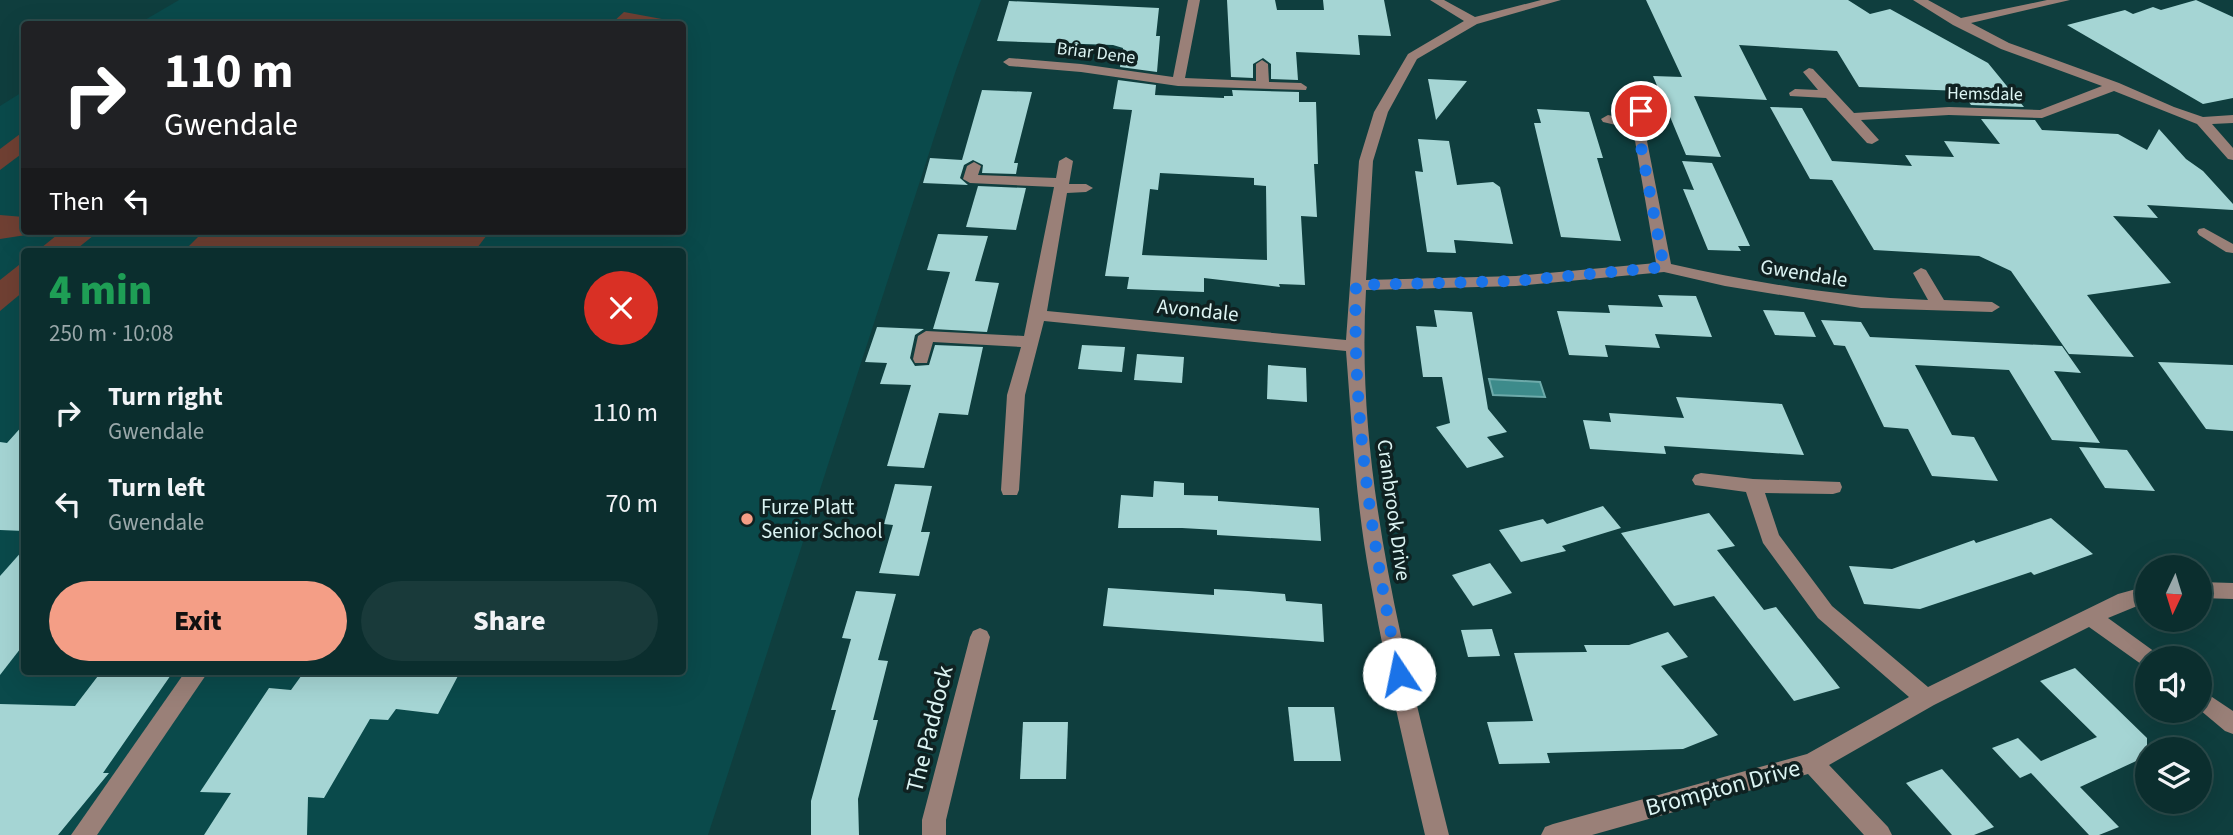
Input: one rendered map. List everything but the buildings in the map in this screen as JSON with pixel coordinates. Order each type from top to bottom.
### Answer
[{"type":"street","points":[[1178,82],[1194,0]]},
{"type":"street","points":[[1436,0],[1473,21]]},
{"type":"street","name":"Cranbrook Drive","points":[[1437,835],[1404,698],[1379,577],[1363,460],[1354,346],[1366,161],[1381,112],[1412,57],[1473,21],[1555,0]]},
{"type":"street","name":"Hemsdale","points":[[1919,0],[2005,46],[2202,121],[2233,119]]},
{"type":"street","points":[[1957,22],[2064,0]]},
{"type":"street","name":"Briar Dene","points":[[1009,62],[1081,68],[1178,82],[1301,87]]},
{"type":"street","points":[[1262,64],[1263,85]]},
{"type":"street","points":[[1809,72],[1872,140]]},
{"type":"street","name":"Hemsdale","points":[[1849,117],[1949,111],[2042,114],[2115,86]]},
{"type":"street","points":[[1795,93],[1828,94]]},
{"type":"street","points":[[1608,120],[1640,118],[1664,267]]},
{"type":"street","name":"Hemsdale","points":[[2202,121],[2233,156]]},
{"type":"street","points":[[1010,490],[1016,395],[1038,315],[1066,161]]},
{"type":"street","points":[[974,166],[970,179],[1086,188]]},
{"type":"street","points":[[2203,232],[2232,249]]},
{"type":"street","points":[[2210,256],[2232,249]]},
{"type":"street","name":"Gwendale","points":[[1356,285],[1516,281],[1664,267],[1725,281],[1861,303],[1992,307]]},
{"type":"street","points":[[1921,273],[1940,307]]},
{"type":"street","name":"Avondale","points":[[1038,315],[1354,346]]},
{"type":"street","points":[[920,359],[926,336],[1030,342]]},
{"type":"street","points":[[1701,480],[1753,486],[1833,487]]},
{"type":"street","points":[[1753,486],[1770,538],[1825,612],[1926,698]]},
{"type":"street","points":[[2212,590],[2233,591]]},
{"type":"street","name":"Brompton Drive","points":[[1553,835],[1812,763],[1926,698],[2135,597]]},
{"type":"street","points":[[2091,617],[2135,649]]},
{"type":"street","name":"The Paddock","points":[[934,835],[934,820],[979,637]]},
{"type":"street","points":[[83,835],[195,675]]},
{"type":"street","points":[[2212,707],[2233,724]]},
{"type":"street","name":"Brompton Drive","points":[[1812,763],[1880,835]]},
{"type":"shaded area","name":"Furze Platt Senior School","points":[[179,0],[981,0],[708,835],[0,835],[0,106],[21,93],[21,235],[686,235],[686,21],[143,21]]},
{"type":"shaded area","points":[[624,12],[673,21],[614,21]]},
{"type":"shaded area","points":[[21,133],[21,154],[0,170],[0,149]]},
{"type":"shaded area","points":[[0,215],[21,217],[21,235],[26,235],[0,239]]},
{"type":"shaded area","points":[[57,235],[94,235],[78,248],[41,248]]},
{"type":"shaded area","points":[[200,235],[487,235],[477,248],[187,248]]},
{"type":"shaded area","points":[[21,263],[21,294],[0,311],[0,280]]},
{"type":"shaded area","points":[[1489,379],[1540,382],[1545,397],[1493,395]]},
{"type":"place","name":"Furze Platt Senior School","points":[[747,519]]},
{"type":"route","points":[[1399,674],[1379,577],[1363,460],[1354,346],[1356,285],[1516,281],[1664,267],[1639,136],[1641,111]]}]
